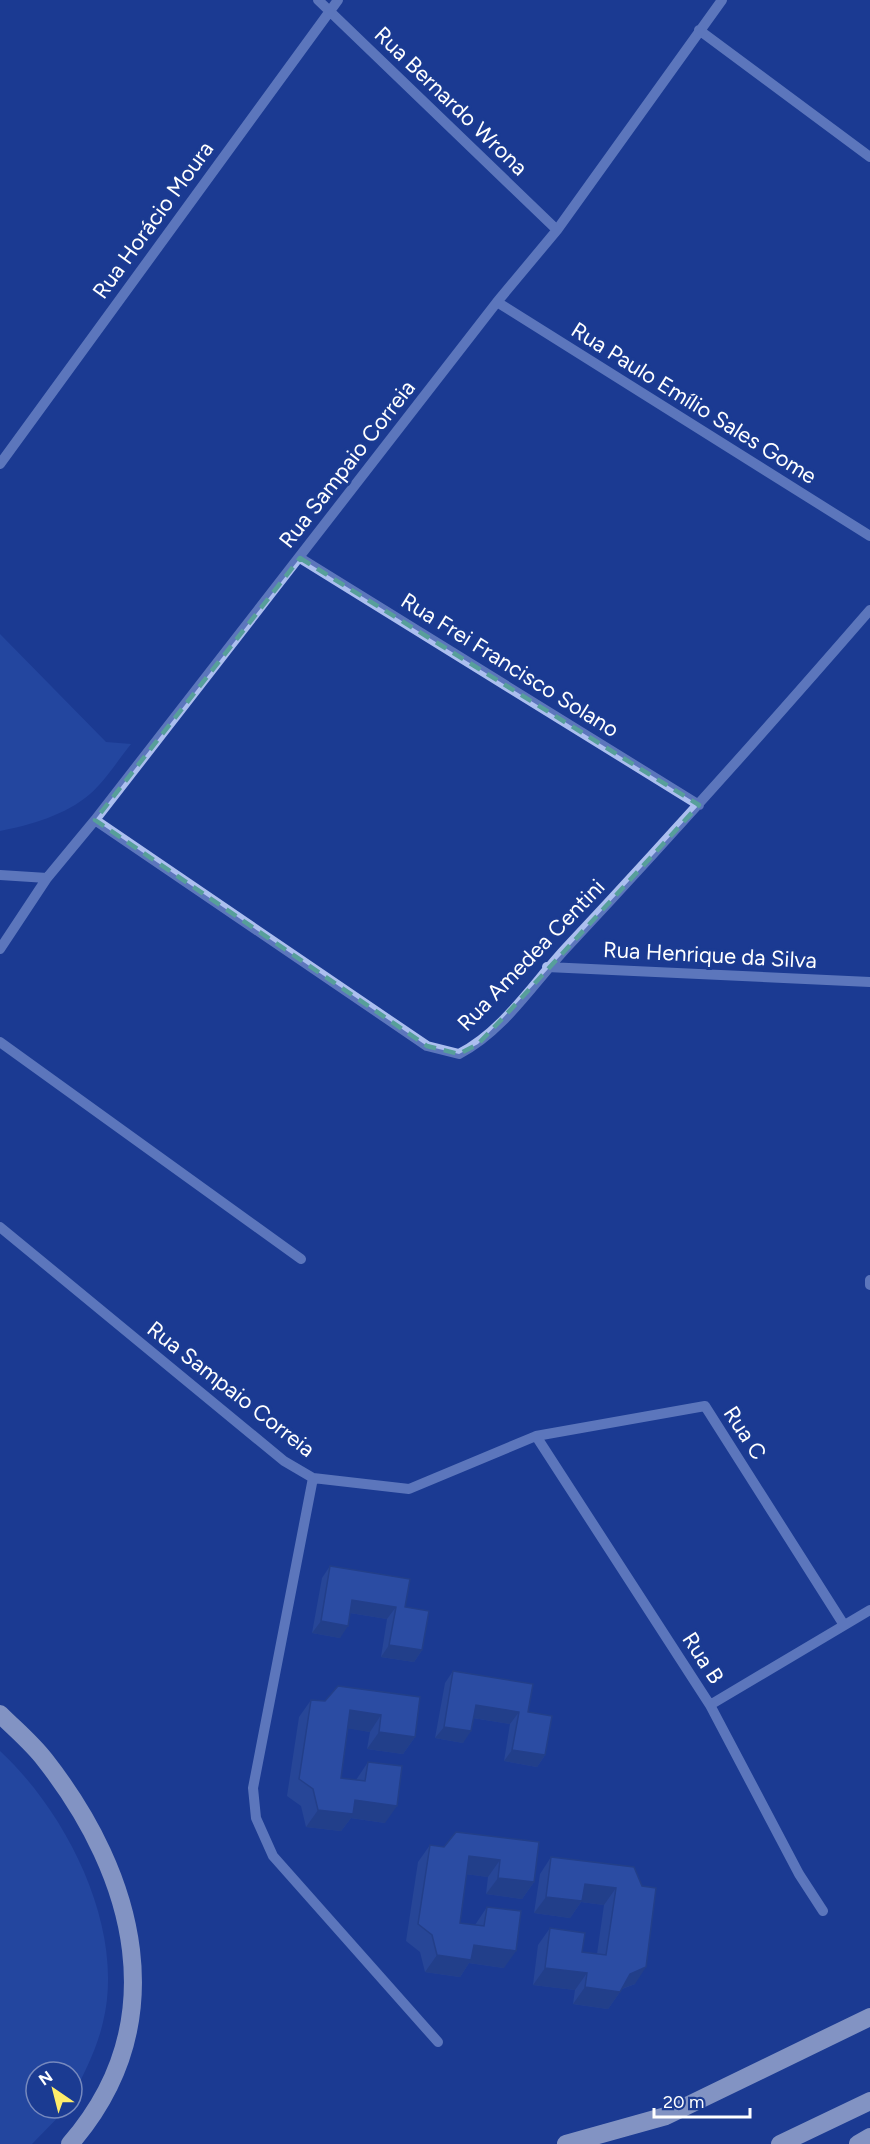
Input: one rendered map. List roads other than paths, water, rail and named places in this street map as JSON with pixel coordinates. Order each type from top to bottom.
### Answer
[{"type":"highway","points":[[0,1714],[44,1758],[69,1792],[115,1882],[128,1926],[134,1966],[131,2018],[118,2071],[89,2122],[70,2144]]},
{"type":"highway","points":[[604,2144],[870,2017]]},
{"type":"highway","points":[[780,2144],[870,2102]]},
{"type":"highway","points":[[566,2144],[666,2116]]},
{"type":"highway","points":[[858,2144],[870,2137]]},
{"type":"street","name":"Rua Bernardo Wrona","points":[[318,0],[556,230]]},
{"type":"street","name":"Rua Horácio Moura","points":[[0,464],[338,0]]},
{"type":"street","name":"Rua Sampaio Correia","points":[[0,949],[47,878],[300,558],[497,302],[556,230],[722,0]]},
{"type":"street","points":[[699,30],[870,157]]},
{"type":"street","name":"Rua Paulo Emílio Sales Gome","points":[[497,302],[870,536]]},
{"type":"street","name":"Rua Frei Francisco Solano","points":[[300,558],[699,805]]},
{"type":"street","name":"Rua Amedea Centini","points":[[94,820],[427,1046],[459,1054],[478,1044],[699,805],[870,610]]},
{"type":"street","points":[[0,875],[47,878]]},
{"type":"street","name":"Rua Henrique da Silva","points":[[547,967],[870,982]]},
{"type":"street","points":[[0,1042],[302,1259]]},
{"type":"street","name":"Rua Sampaio Correia","points":[[0,1227],[284,1461],[313,1478],[409,1489],[536,1436]]},
{"type":"street","points":[[870,1280],[870,1285]]},
{"type":"street","name":"Rua C","points":[[536,1436],[705,1406],[844,1625]]},
{"type":"street","name":"Rua B","points":[[536,1436],[710,1705],[799,1874],[823,1911]]},
{"type":"street","points":[[313,1478],[253,1788],[256,1818],[273,1856],[438,2042]]},
{"type":"street","points":[[710,1705],[870,1610]]}]
